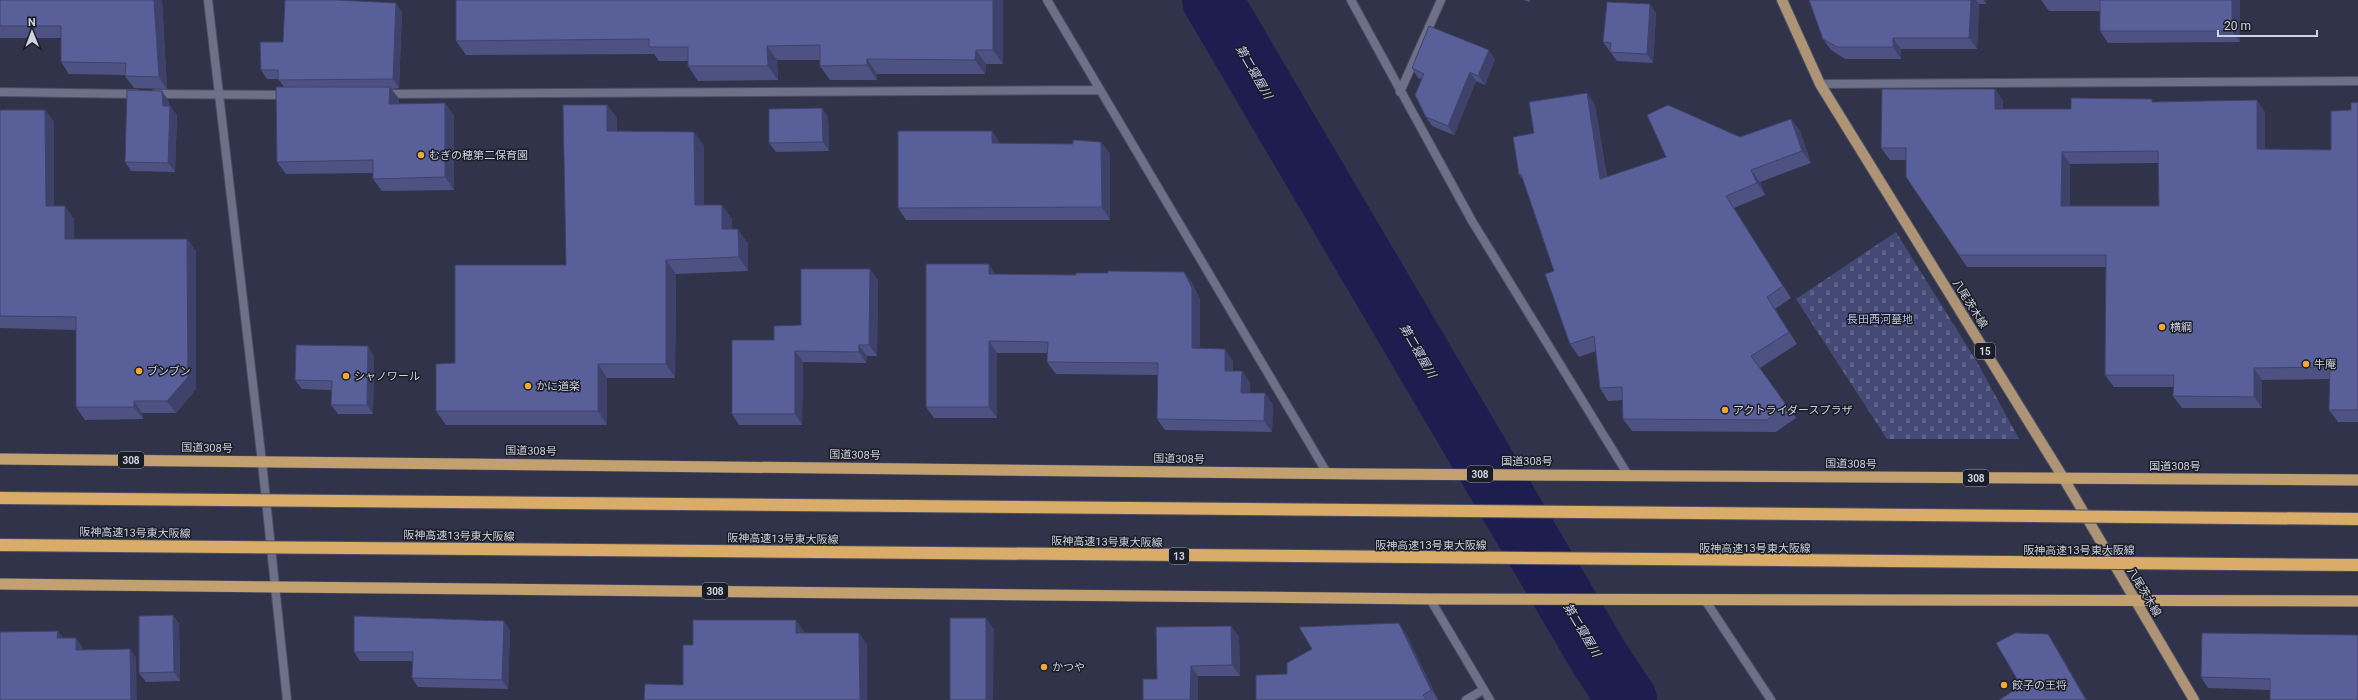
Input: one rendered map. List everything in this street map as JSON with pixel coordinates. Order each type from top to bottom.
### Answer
[{"type":"highway","name":"国道308号","points":[[0,459],[1365,474],[2358,480]]},
{"type":"highway","points":[[0,498],[2358,519]]},
{"type":"highway","name":"阪神高速13号東大阪線","points":[[0,545],[2358,565]]},
{"type":"highway","name":"308","points":[[0,584],[1430,599],[2358,601]]},
{"type":"main road","name":"八尾茨木線","points":[[1782,0],[1820,84],[2064,478],[2194,700]]},
{"type":"street","points":[[208,0],[276,586],[287,700]]},
{"type":"street","points":[[1047,0],[1327,473]]},
{"type":"street","points":[[1400,92],[1441,0]]},
{"type":"street","points":[[1353,1],[1400,92],[1472,221],[1628,475]]},
{"type":"street","points":[[1820,84],[2358,81]]},
{"type":"street","points":[[377,94],[1099,90]]},
{"type":"street","points":[[0,92],[297,95]]},
{"type":"street","points":[[1430,599],[1490,700]]},
{"type":"street","points":[[1705,600],[1771,700]]},
{"type":"street","points":[[1466,700],[1483,690]]},
{"type":"green space","name":"長田西河墓地","points":[[1896,232],[1977,362],[2019,439],[1887,439],[1796,299]]},
{"type":"building","points":[[0,0],[154,0],[159,77],[125,76],[126,63],[61,62],[61,26],[0,26]]},
{"type":"building","points":[[285,0],[338,0],[396,3],[393,79],[278,80],[278,70],[261,70],[260,42],[283,42]]},
{"type":"building","points":[[456,0],[993,0],[993,50],[976,50],[975,60],[867,59],[867,65],[820,66],[820,45],[767,46],[768,66],[688,66],[688,47],[649,47],[649,39],[456,41]]},
{"type":"building","points":[[1809,0],[1971,0],[1969,38],[1893,38],[1893,47],[1837,47],[1823,39]]},
{"type":"building","points":[[2100,0],[2232,0],[2232,31],[2100,31]]},
{"type":"building","points":[[1607,2],[1650,4],[1647,54],[1610,52],[1611,43],[1603,42]]},
{"type":"building","points":[[1429,26],[1489,50],[1478,76],[1470,72],[1448,126],[1426,117],[1415,95],[1424,74],[1412,68]]},
{"type":"building","points":[[276,87],[390,87],[389,104],[445,103],[445,177],[373,179],[373,160],[277,162]]},
{"type":"building","points":[[1882,89],[1995,89],[1995,109],[2071,109],[2071,98],[2152,99],[2152,102],[2257,100],[2257,149],[2331,150],[2331,111],[2351,110],[2351,103],[2358,102],[2358,410],[2329,410],[2330,367],[2254,368],[2254,397],[2173,396],[2174,375],[2105,375],[2106,255],[1959,255],[1906,177],[1906,148],[1881,148]],"holes":[[[2158,151],[2159,206],[2061,206],[2062,152]]]},
{"type":"building","points":[[127,90],[162,91],[163,106],[170,106],[168,163],[125,162]]},
{"type":"building","points":[[1587,93],[1600,179],[1666,157],[1647,115],[1668,105],[1740,137],[1791,119],[1802,151],[1751,170],[1757,183],[1726,196],[1783,286],[1767,297],[1789,332],[1751,356],[1787,406],[1767,420],[1623,419],[1622,387],[1600,388],[1594,336],[1570,344],[1545,274],[1554,271],[1521,174],[1519,175],[1513,137],[1534,133],[1529,102]]},
{"type":"building","points":[[563,105],[607,105],[607,131],[694,132],[695,205],[722,205],[722,229],[738,229],[739,257],[666,260],[666,364],[598,364],[598,411],[436,411],[436,364],[455,363],[455,265],[566,265]]},
{"type":"building","points":[[822,108],[823,142],[769,143],[769,109]]},
{"type":"building","points":[[0,110],[45,110],[46,206],[65,206],[65,239],[187,239],[188,377],[167,401],[134,401],[134,407],[76,407],[76,317],[0,316]]},
{"type":"building","points":[[898,131],[992,131],[992,143],[1073,144],[1073,140],[1101,142],[1102,207],[898,208]]},
{"type":"building","points":[[926,264],[989,264],[989,274],[1076,275],[1076,273],[1108,273],[1108,271],[1184,272],[1192,288],[1192,348],[1225,349],[1225,371],[1242,371],[1241,393],[1265,393],[1264,421],[1157,419],[1158,363],[1047,362],[1048,342],[989,341],[989,407],[926,407]]},
{"type":"building","points":[[801,269],[870,269],[869,345],[859,345],[859,352],[795,351],[795,414],[732,414],[732,340],[774,340],[774,326],[801,325]]},
{"type":"building","points":[[296,345],[368,346],[367,405],[331,405],[332,381],[295,380]]},
{"type":"building","points":[[173,615],[174,672],[139,673],[139,616]]},
{"type":"building","points":[[354,616],[504,621],[502,680],[412,678],[413,652],[354,652]]},
{"type":"building","points":[[950,618],[986,618],[986,700],[950,700]]},
{"type":"building","points":[[693,620],[796,620],[796,633],[859,633],[860,700],[644,700],[645,684],[683,685],[683,645],[693,645]]},
{"type":"building","points":[[1399,623],[1431,690],[1423,695],[1427,700],[1256,700],[1256,675],[1287,674],[1287,663],[1312,649],[1299,627]]},
{"type":"building","points":[[1231,626],[1232,665],[1191,666],[1190,700],[1143,700],[1143,679],[1157,679],[1156,627]]},
{"type":"building","points":[[58,631],[57,638],[76,638],[76,650],[130,649],[131,700],[0,700],[0,632]]},
{"type":"building","points":[[2015,633],[2048,634],[2086,700],[1999,700],[2021,686],[1996,643]]},
{"type":"building","points":[[2202,633],[2358,635],[2358,700],[2270,700],[2270,679],[2201,677]]},
{"type":"waterway","name":"第二寝屋川","points":[[1212,0],[1600,659],[1627,700]]},
{"type":"place","name":"むぎの穂第二保育園","points":[[421,155]]},
{"type":"place","name":"横綱","points":[[2162,327]]},
{"type":"place","name":"牛庵","points":[[2306,364]]},
{"type":"place","name":"ブンブン","points":[[139,371]]},
{"type":"place","name":"シャノワール","points":[[346,376]]},
{"type":"place","name":"かに道楽","points":[[528,386]]},
{"type":"place","name":"アクトライダースプラザ","points":[[1725,410]]},
{"type":"place","name":"かつや","points":[[1044,667]]},
{"type":"place","name":"餃子の王将","points":[[2004,685]]}]
